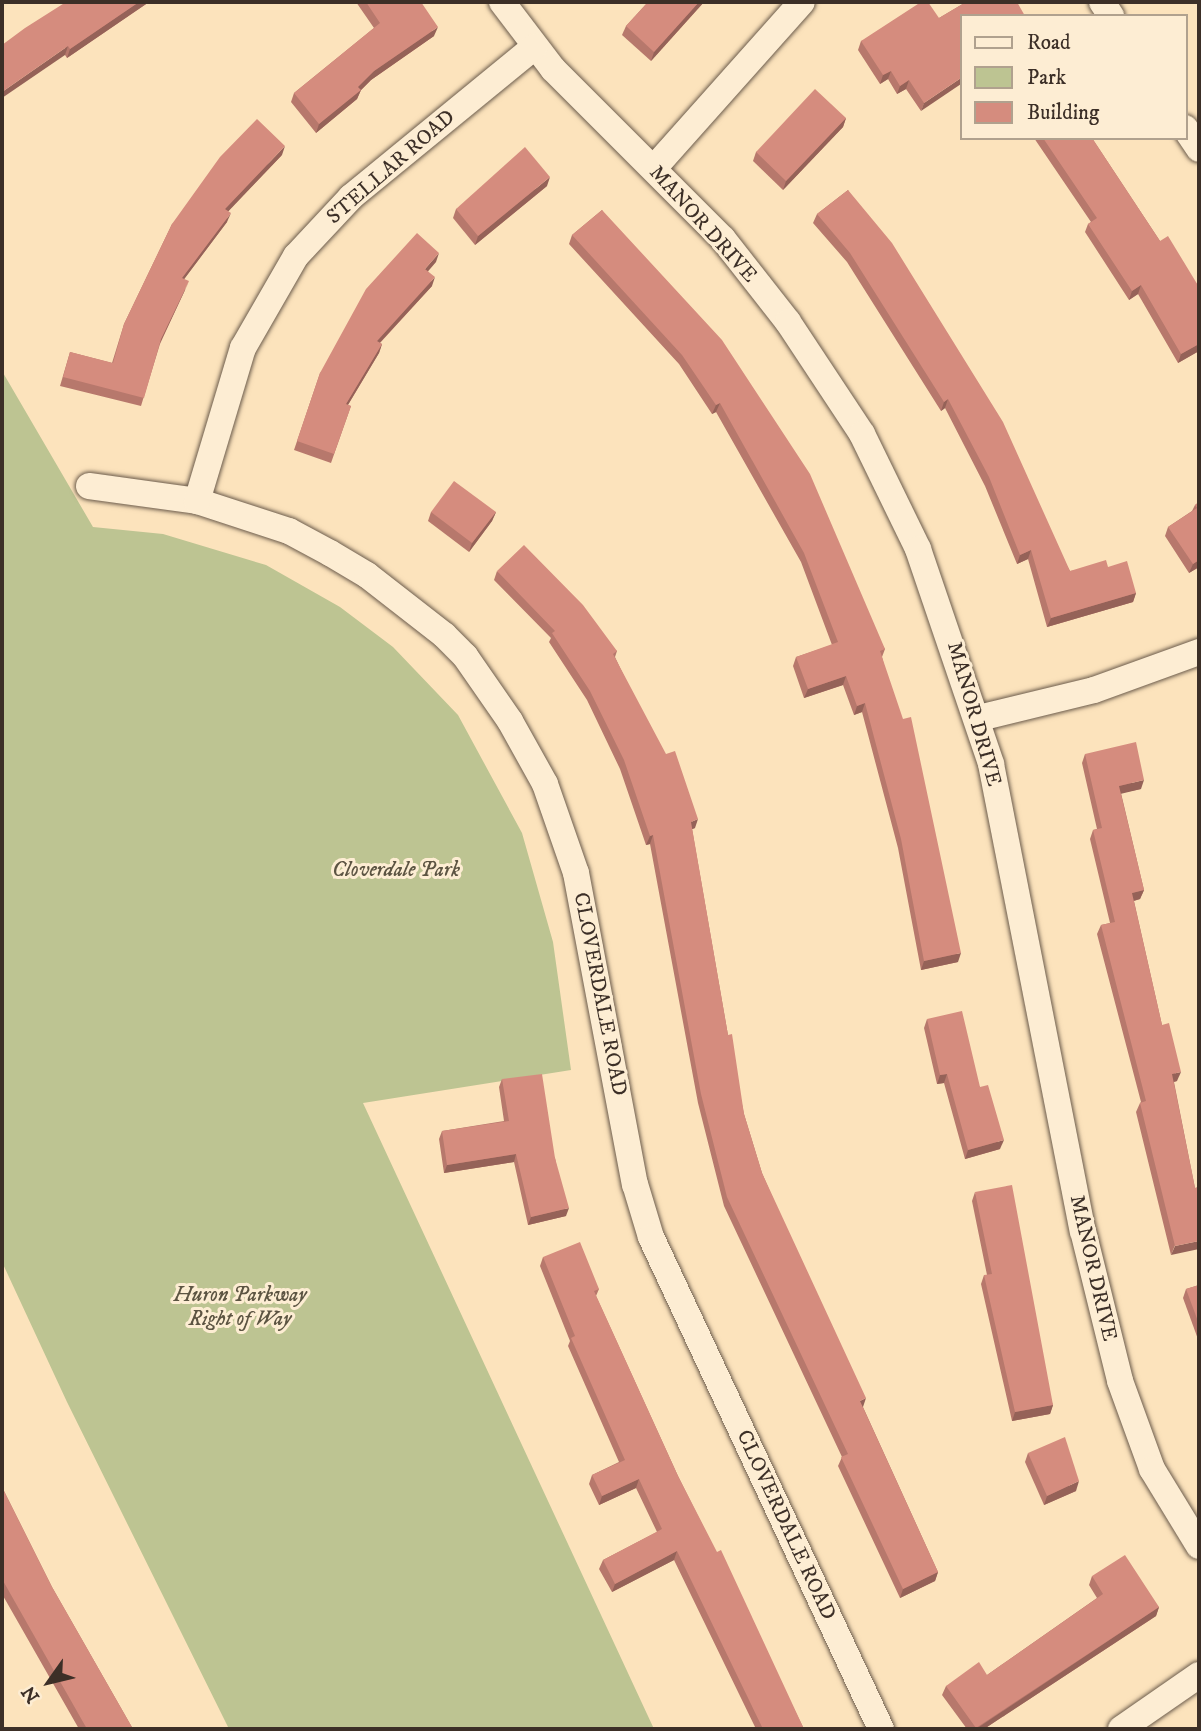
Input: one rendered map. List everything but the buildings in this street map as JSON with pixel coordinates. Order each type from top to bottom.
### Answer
[{"type":"street","name":"MANOR DRIVE","points":[[502,2],[534,47],[593,112],[654,168],[723,239],[780,312],[862,434],[918,549],[979,718],[1035,975],[1083,1231],[1120,1381],[1156,1478],[1199,1546]]},
{"type":"street","points":[[654,168],[802,2]]},
{"type":"street","name":"STELLAR ROAD","points":[[197,501],[243,348],[296,256],[351,197],[534,47]]},
{"type":"street","points":[[1187,131],[1199,149]]},
{"type":"street","name":"CLOVERDALE ROAD","points":[[89,486],[197,501],[289,531],[376,582],[465,656],[531,755],[576,873],[635,1184],[651,1237],[881,1729]]},
{"type":"street","points":[[979,718],[1094,690],[1199,652]]},
{"type":"street","points":[[1121,1729],[1199,1675]]},
{"type":"green space","name":"Huron Parkway Right of Way","points":[[2,371],[93,527],[163,534],[266,565],[340,607],[393,647],[458,715],[522,833],[553,942],[571,1070],[363,1103],[654,1729],[229,1729],[67,1402],[2,1262]]},
{"type":"park label","name":"Cloverdale Park","points":[[396,870]]}]
